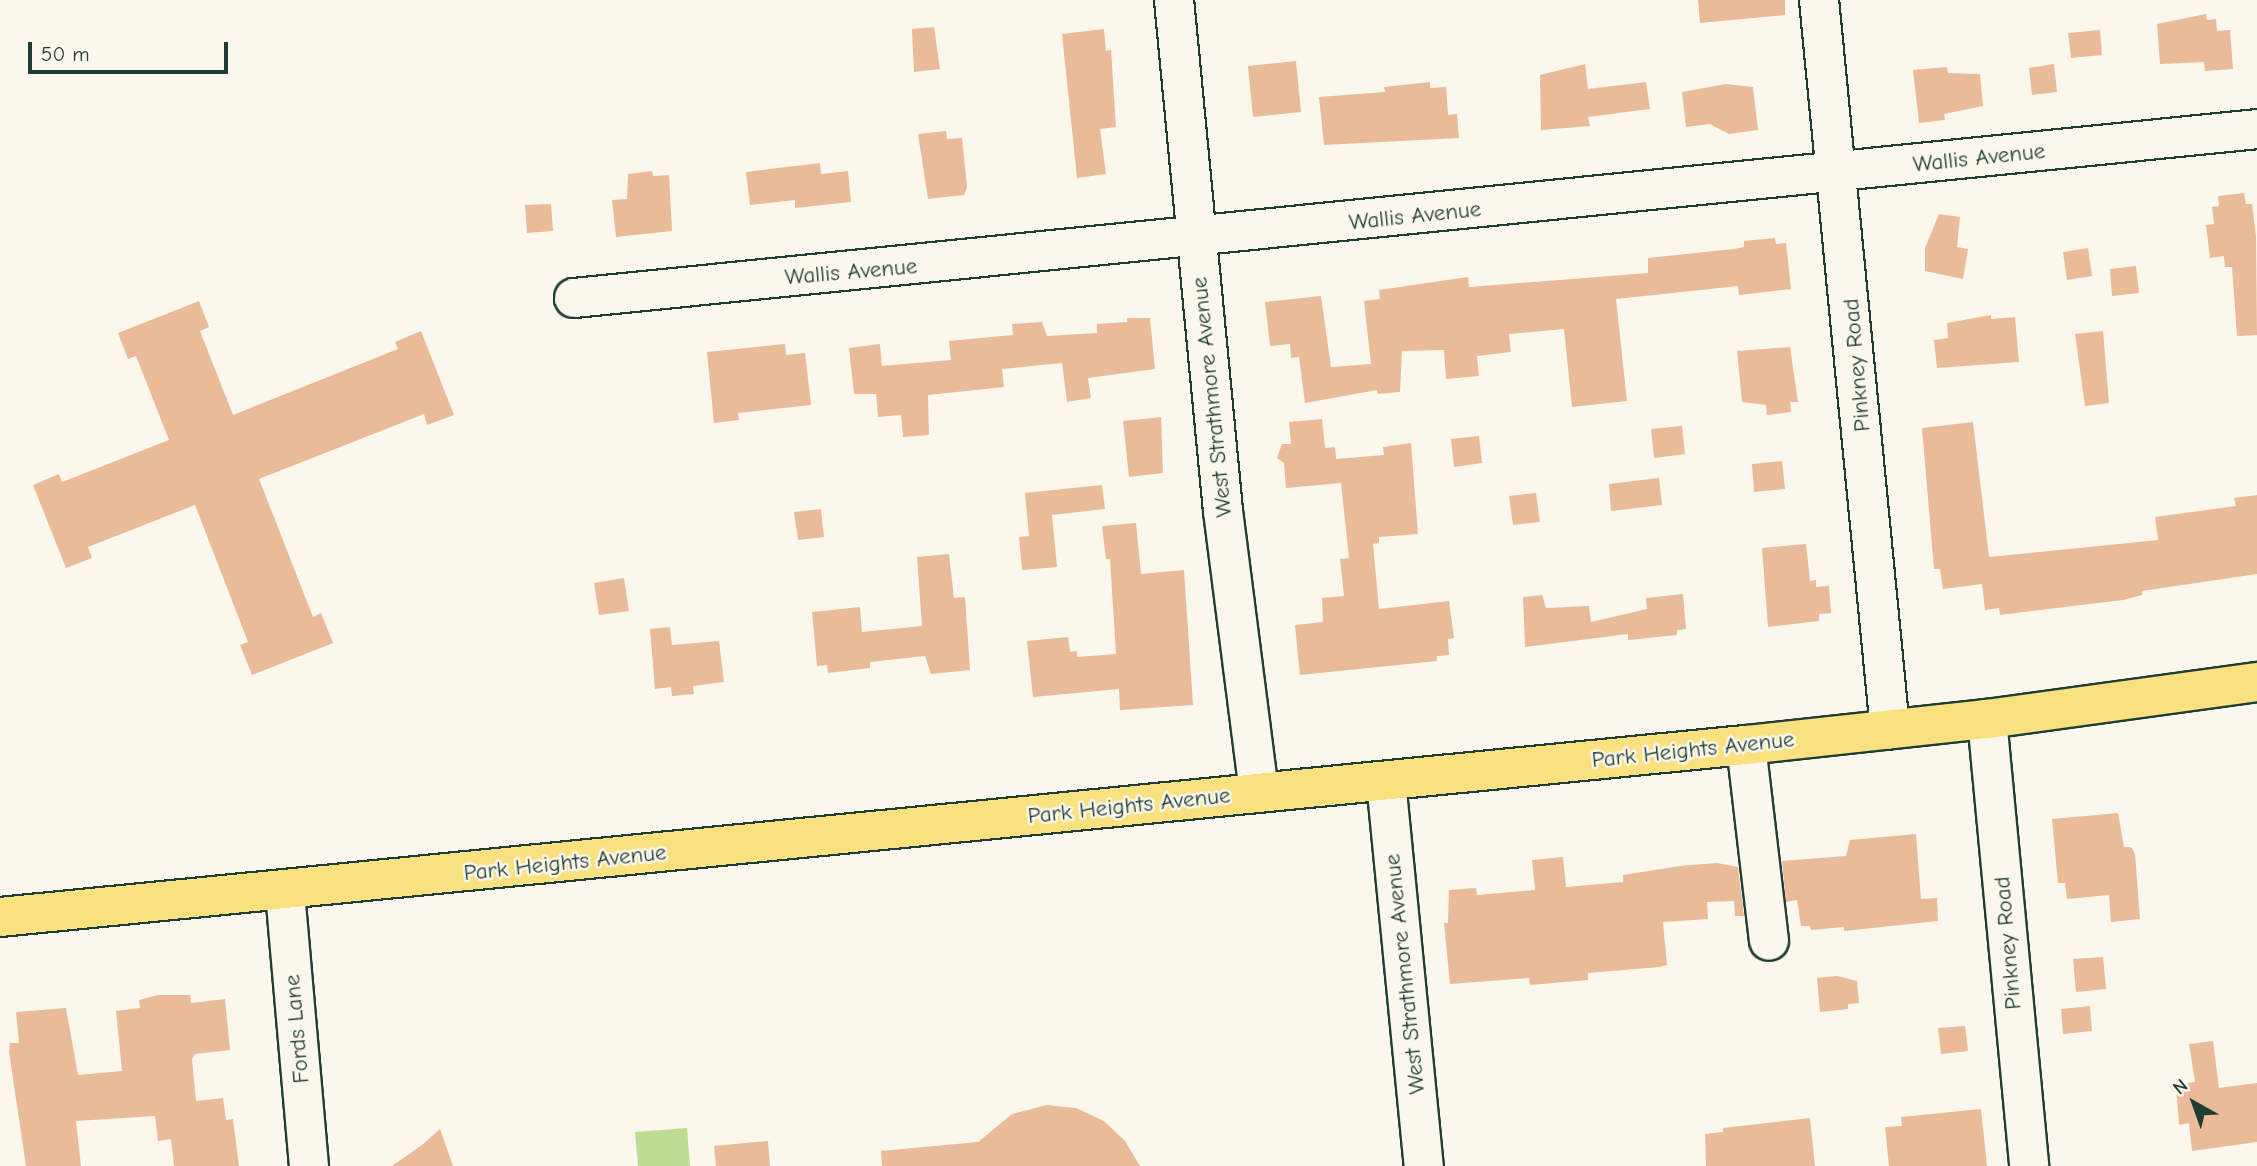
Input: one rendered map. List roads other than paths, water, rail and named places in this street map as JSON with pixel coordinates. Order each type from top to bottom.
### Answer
[{"type":"main road","name":"Park Heights Avenue","points":[[0,917],[285,892],[1746,745],[1987,719],[2257,682]]},
{"type":"street","name":"West Strathmore Avenue","points":[[1174,0],[1223,511],[1259,792]]},
{"type":"street","name":"Pinkney Road","points":[[1819,0],[1838,172],[1890,730]]},
{"type":"street","name":"Wallis Avenue","points":[[573,298],[1196,239],[2257,130]]},
{"type":"street","name":"Pinkney Road","points":[[1987,719],[2029,1166]]},
{"type":"street","points":[[1746,745],[1769,941]]},
{"type":"street","name":"West Strathmore Avenue","points":[[1386,781],[1424,1166]]},
{"type":"street","name":"Fords Lane","points":[[285,892],[309,1166]]}]
